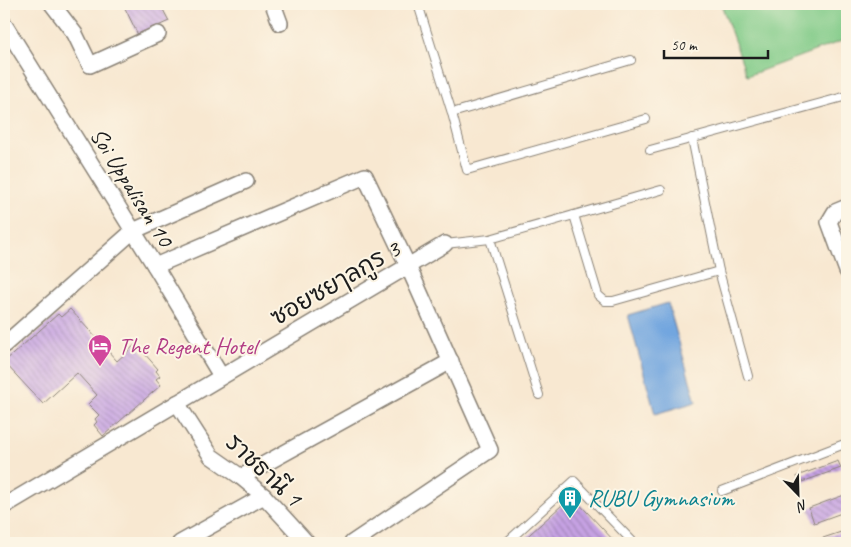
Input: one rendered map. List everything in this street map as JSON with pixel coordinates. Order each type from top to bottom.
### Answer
[{"type":"street","points":[[52,4],[75,34],[90,65],[158,34]]},
{"type":"street","points":[[273,4],[280,23]]},
{"type":"street","name":"Soi Uppalisan 10","points":[[4,24],[155,266],[221,376]]},
{"type":"street","points":[[155,266],[365,176],[408,266],[490,450],[352,543]]},
{"type":"street","points":[[4,346],[133,231],[246,181]]},
{"type":"street","points":[[847,207],[834,212],[829,222],[847,271]]},
{"type":"street","name":"ซอยซยๅลกูร 3","points":[[4,506],[445,244]]},
{"type":"street","points":[[241,477],[450,361]]},
{"type":"street","name":"ราชธานี 1","points":[[177,403],[211,456],[264,496],[308,543]]},
{"type":"street","points":[[180,543],[264,496]]},
{"type":"lane","points":[[418,4],[452,112],[467,170],[646,119]]},
{"type":"lane","points":[[452,112],[631,60]]},
{"type":"lane","points":[[650,150],[847,96]]},
{"type":"lane","points":[[692,138],[719,271],[748,376]]},
{"type":"lane","name":"ซอยซยๅลกูร 3","points":[[445,244],[490,239],[661,190]]},
{"type":"lane","points":[[574,214],[598,294],[605,302],[719,271]]},
{"type":"lane","points":[[490,239],[539,395]]},
{"type":"lane","points":[[722,491],[847,443]]},
{"type":"lane","points":[[506,543],[574,481],[634,543]]},
{"type":"green space","points":[[721,4],[847,4],[847,39],[747,76]]},
{"type":"water","points":[[668,303],[696,402],[655,414],[628,315]]},
{"type":"building","points":[[123,4],[160,4],[169,21],[138,35]]},
{"type":"building","points":[[70,309],[117,361],[136,344],[158,369],[156,371],[160,376],[156,379],[161,385],[103,436],[94,425],[97,422],[95,419],[99,415],[88,404],[97,395],[77,373],[43,404],[4,362],[58,314],[61,317]]},
{"type":"building","points":[[838,461],[841,468],[799,483],[797,476]]},
{"type":"building","points":[[847,494],[847,511],[814,523],[809,508]]},
{"type":"building","name":"RUBU Gymnasium","points":[[572,496],[616,543],[520,543]]},
{"type":"building","points":[[847,530],[847,543],[822,543],[820,539]]},
{"type":"place","name":"The Regent Hotel","points":[[100,367]]},
{"type":"place","name":"RUBU Gymnasium","points":[[570,519]]}]
